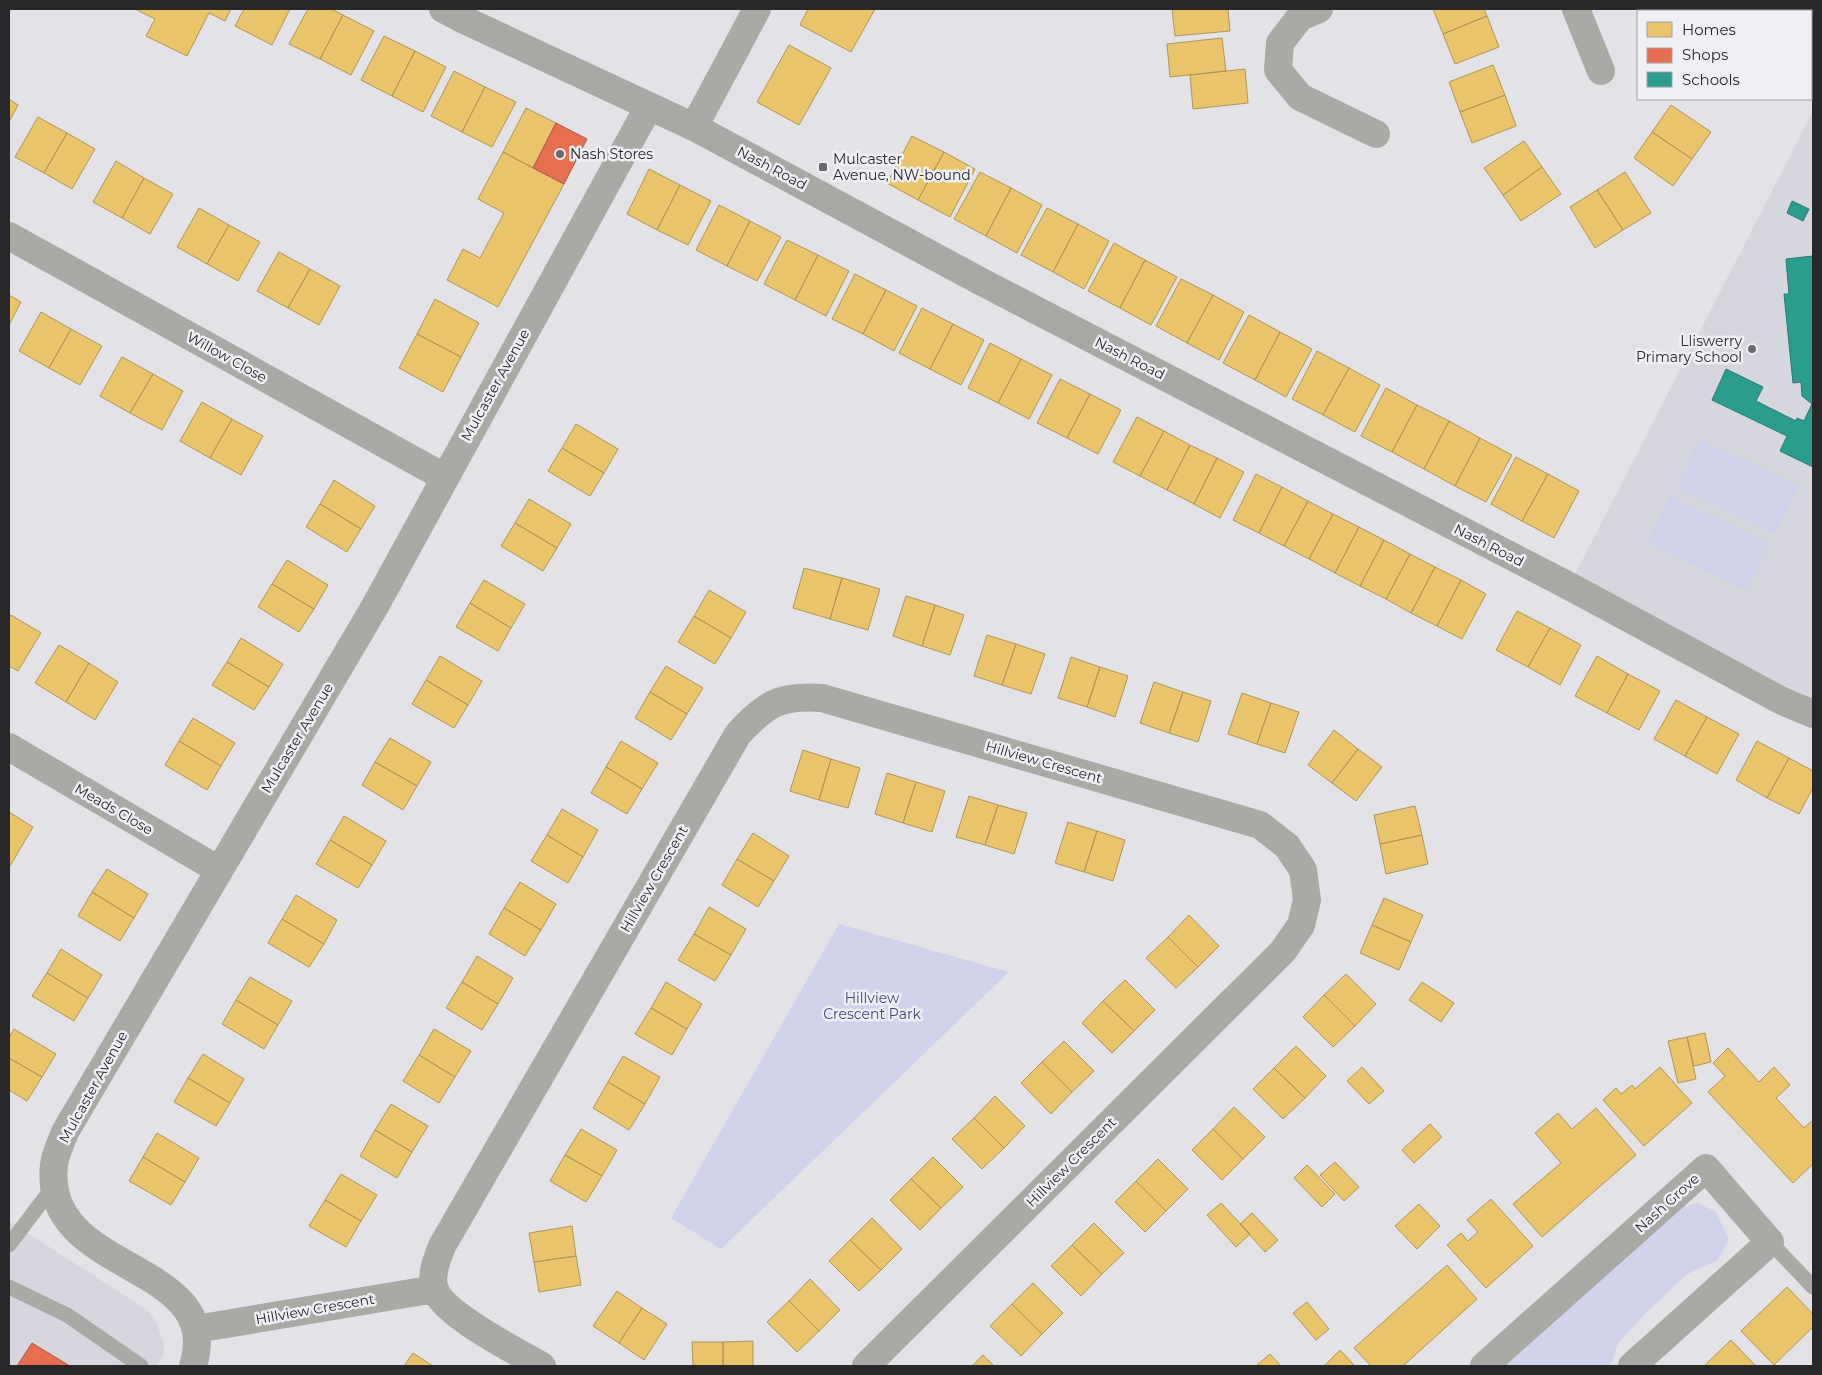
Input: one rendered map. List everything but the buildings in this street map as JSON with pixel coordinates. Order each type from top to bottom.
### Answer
[{"type":"street","name":"Nash Road","points":[[443,9],[694,127],[989,286],[1569,586],[1782,701],[1813,714]]},
{"type":"street","points":[[694,127],[757,9]]},
{"type":"street","points":[[1319,9],[1300,17],[1280,43],[1278,70],[1300,98],[1376,134]]},
{"type":"street","points":[[1576,9],[1601,71]]},
{"type":"street","name":"Mulcaster Avenue","points":[[196,1329],[191,1316],[173,1294],[161,1284],[105,1253],[79,1234],[68,1221],[60,1208],[53,1187],[54,1163],[65,1132],[374,608],[444,477],[649,106]]},
{"type":"street","name":"Willow Close","points":[[9,236],[444,477]]},
{"type":"street","name":"Hillview Crescent","points":[[196,1329],[435,1289],[433,1278],[435,1262],[442,1246],[738,734],[756,714],[776,702],[799,696],[822,698],[1260,825],[1287,846],[1303,870],[1307,900],[1301,925],[1283,951],[866,1366]]},
{"type":"street","name":"Meads Close","points":[[9,747],[219,870]]},
{"type":"street","name":"Nash Grove","points":[[1484,1366],[1706,1168],[1770,1242]]},
{"type":"street","points":[[1632,1366],[1770,1242]]},
{"type":"street","points":[[435,1289],[441,1299],[468,1322],[542,1366]]},
{"type":"street","points":[[193,1366],[197,1343],[196,1329]]},
{"type":"lane","points":[[9,1245],[53,1187]]},
{"type":"lane","points":[[1770,1242],[1813,1286]]},
{"type":"lane","points":[[9,1287],[67,1315],[141,1366]]},
{"type":"shaded area","name":"Lliswerry Primary School","points":[[1813,111],[1813,714],[1569,586]]},
{"type":"shaded area","points":[[9,1221],[147,1310],[156,1321],[164,1344],[163,1356],[157,1366],[9,1366]]},
{"type":"green space","points":[[1700,439],[1798,486],[1775,533],[1677,487]]},
{"type":"green space","points":[[1670,496],[1768,543],[1746,590],[1648,543]]},
{"type":"green space","name":"Hillview Crescent Park","points":[[839,924],[1009,972],[721,1249],[671,1218]]},
{"type":"green space","points":[[1698,1203],[1716,1212],[1729,1240],[1717,1261],[1687,1274],[1646,1313],[1618,1343],[1612,1362],[1608,1366],[1501,1366],[1679,1208]]},
{"type":"place","name":"Nash Stores","points":[[560,154]]},
{"type":"place","name":"Mulcaster Avenue, NW-bound","points":[[823,167]]},
{"type":"place","name":"Lliswerry Primary School","points":[[1752,349]]}]
